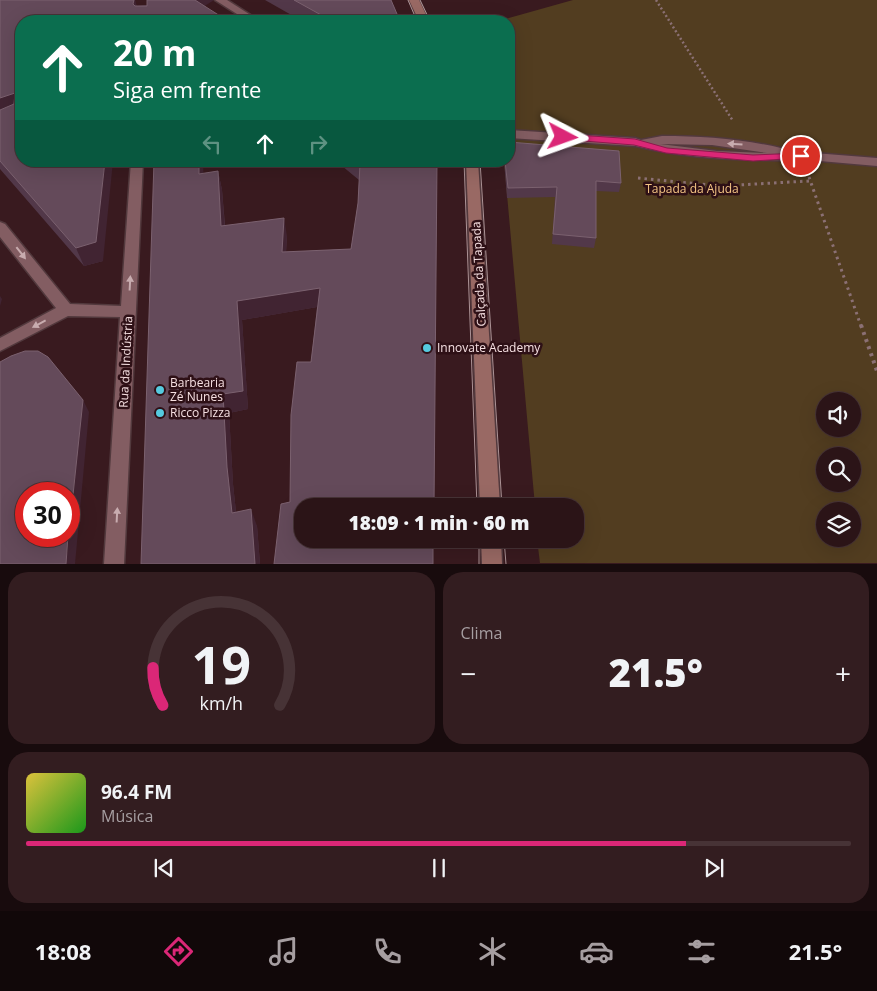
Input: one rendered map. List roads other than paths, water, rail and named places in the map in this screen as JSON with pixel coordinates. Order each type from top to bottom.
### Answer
[{"type":"street","points":[[220,0],[245,15]]},
{"type":"street","points":[[414,0],[421,15]]},
{"type":"street","points":[[515,134],[635,142],[666,150],[753,158],[801,156],[877,162]]},
{"type":"street","name":"Rua da Indústria","points":[[114,564],[137,167]]},
{"type":"street","name":"Calçada da Tapada","points":[[472,167],[490,498]]},
{"type":"street","points":[[0,227],[66,310]]},
{"type":"street","points":[[0,345],[66,310],[128,312]]},
{"type":"street","points":[[491,548],[492,564]]},
{"type":"tram line","points":[[408,0],[414,15]]},
{"type":"tram line","points":[[420,0],[427,15]]},
{"type":"tram line","points":[[464,167],[477,498]]},
{"type":"tram line","points":[[480,167],[501,498]]},
{"type":"tram line","points":[[479,548],[479,564]]},
{"type":"tram line","points":[[505,548],[506,564]]},
{"type":"place","name":"Innovate Academy","points":[[427,348]]},
{"type":"place","name":"Barbearia Zé Nunes","points":[[160,390]]},
{"type":"place","name":"Ricco Pizza","points":[[160,413]]},
{"type":"park label","name":"Tapada da Ajuda","points":[[692,189]]}]
